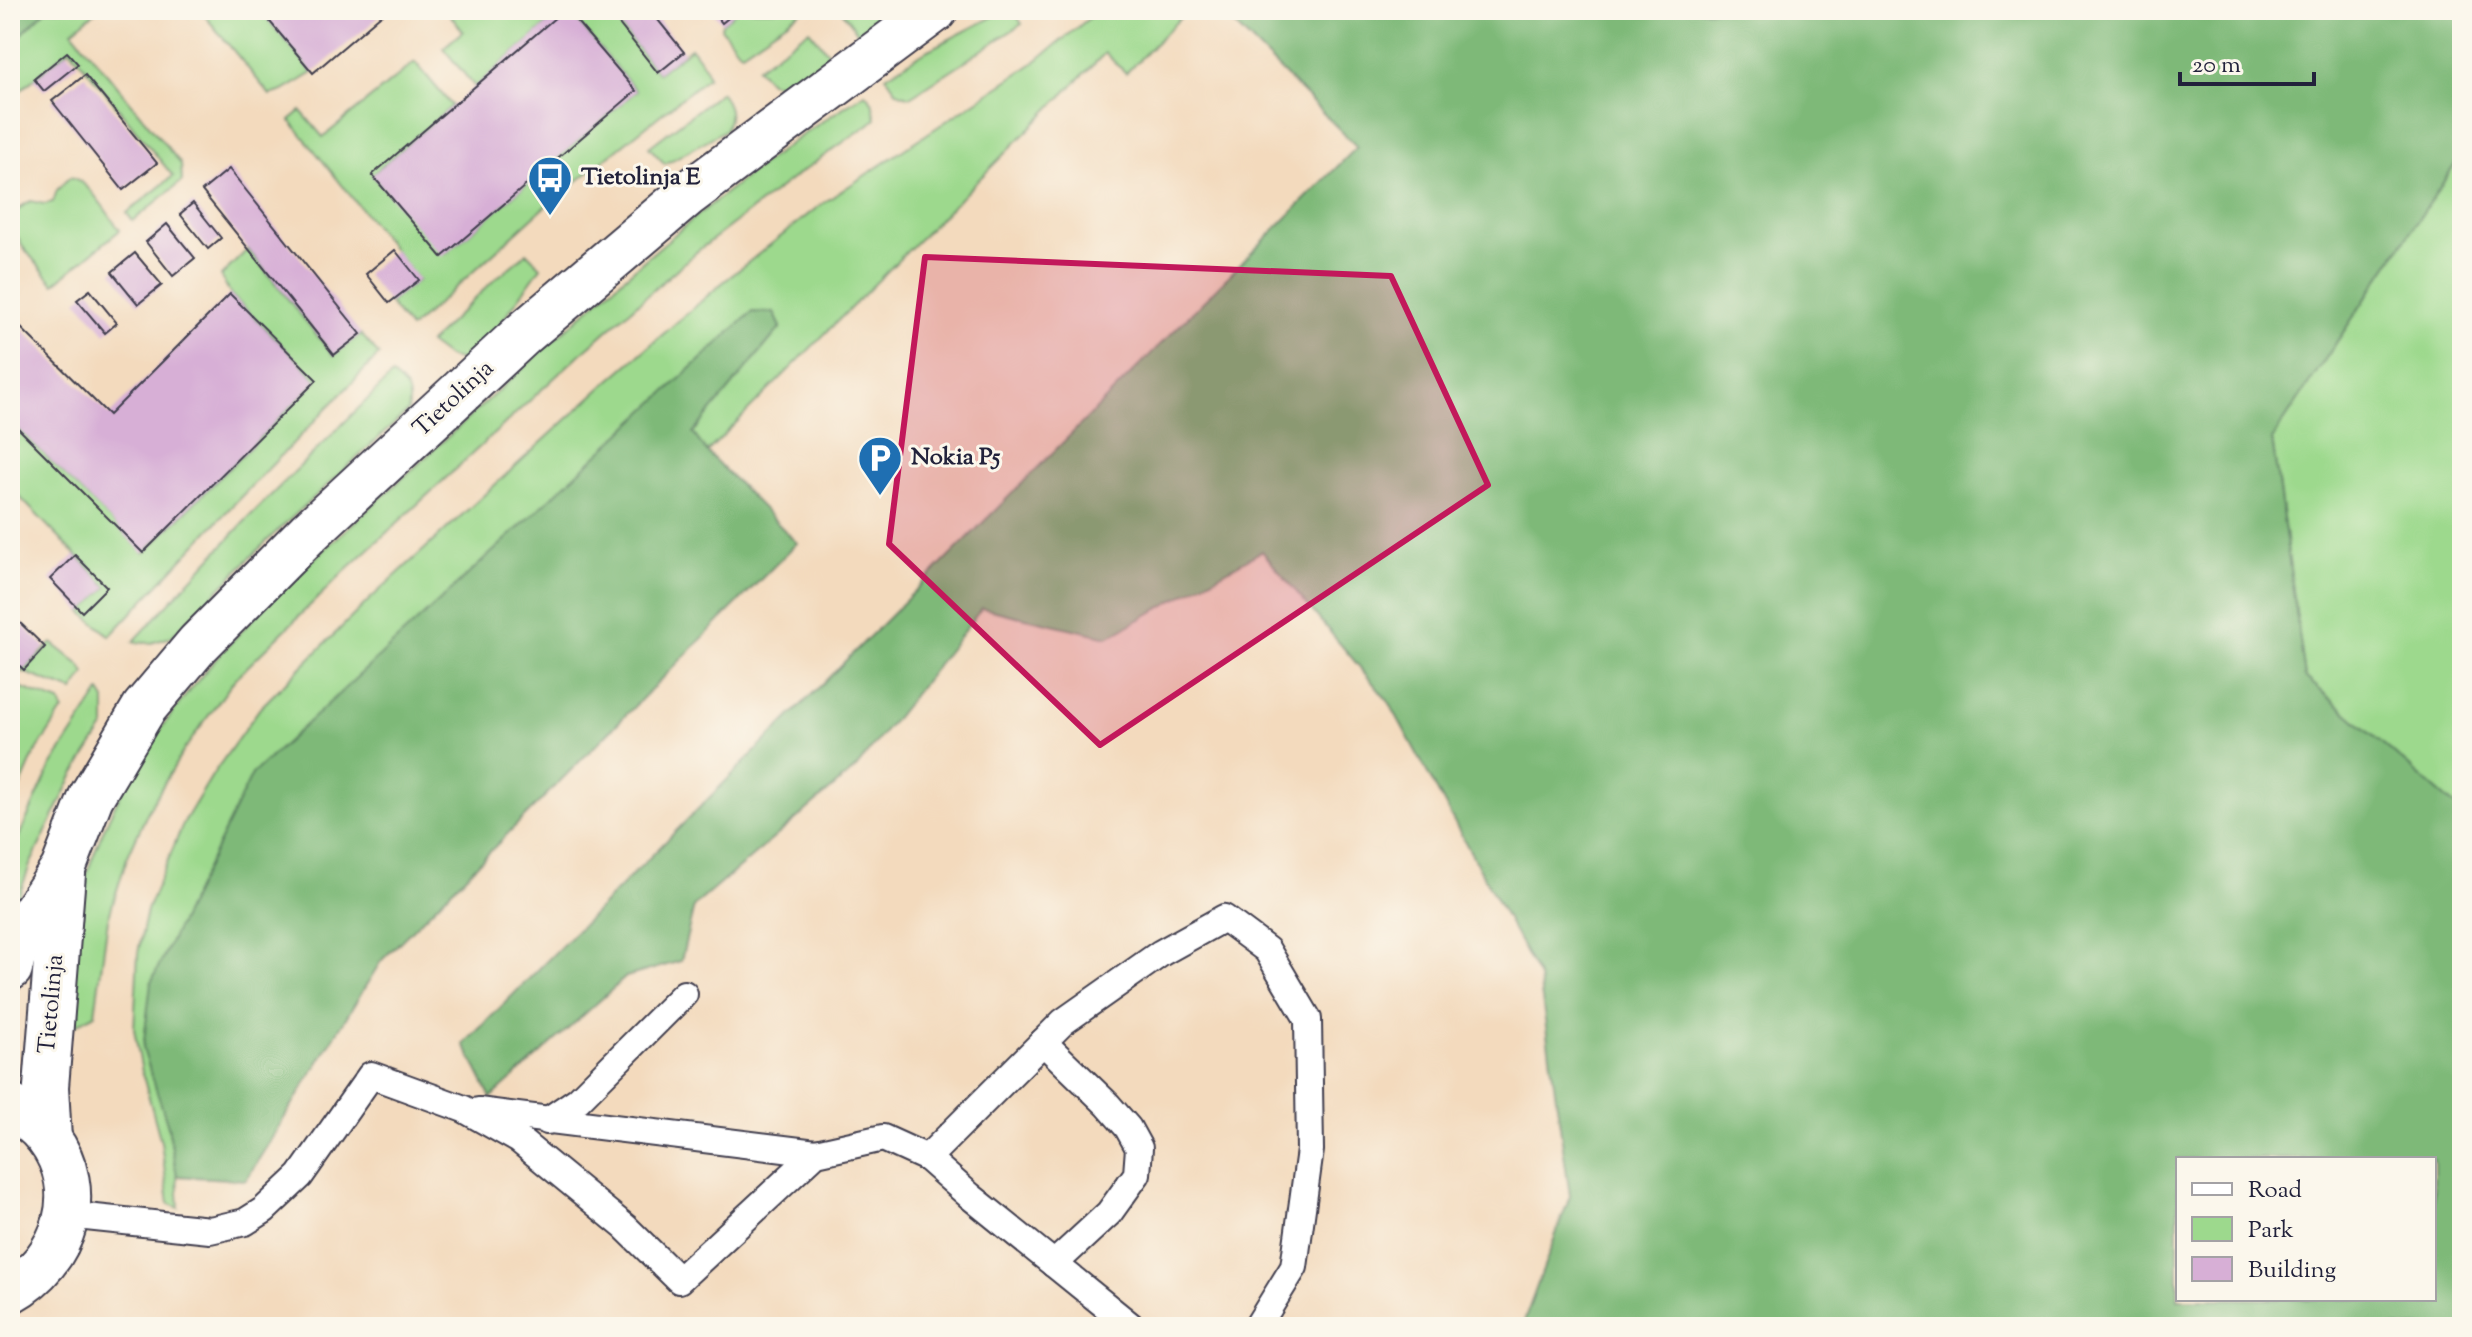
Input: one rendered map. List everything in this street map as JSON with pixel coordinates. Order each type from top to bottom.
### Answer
[{"type":"street","name":"Tietolinja","points":[[10,968],[18,937],[63,869],[91,797],[144,708],[198,644],[309,532],[523,334],[688,194],[935,10]]},
{"type":"street","name":"Tietolinja","points":[[49,1139],[46,1087],[63,869]]},
{"type":"street","points":[[10,1106],[30,1119],[49,1139],[61,1162],[67,1188],[67,1215],[59,1241],[45,1264],[26,1282],[10,1291]]},
{"type":"lane","points":[[927,1158],[1063,1022],[1161,953],[1224,918],[1267,950],[1308,1019],[1310,1150],[1294,1267],[1257,1327]]},
{"type":"lane","points":[[547,1121],[578,1100],[684,994]]},
{"type":"lane","points":[[1043,1042],[1108,1105],[1128,1128],[1139,1148],[1137,1174],[1109,1213],[1054,1264]]},
{"type":"lane","points":[[67,1215],[210,1230],[245,1222],[264,1210],[300,1176],[371,1075],[464,1109],[519,1140],[625,1227],[679,1280],[816,1153]]},
{"type":"lane","points":[[464,1109],[816,1153],[883,1138],[927,1158],[1132,1327]]},
{"type":"highlighted area","points":[[925,257],[1391,276],[1488,485],[1100,745],[889,544]]},
{"type":"green space","points":[[10,10],[46,10],[10,46]]},
{"type":"green space","points":[[46,10],[98,10],[72,31],[181,164],[182,181],[133,221],[127,213],[173,176],[70,49],[10,99],[10,46]]},
{"type":"green space","points":[[200,10],[260,10],[313,73],[270,95]]},
{"type":"green space","points":[[446,10],[564,10],[475,87],[443,48],[463,31]]},
{"type":"green space","points":[[567,10],[608,10],[658,73],[691,48],[705,67],[708,77],[542,209],[410,329],[389,303],[418,280],[290,120],[301,111],[323,137],[415,62],[452,106],[372,175],[445,254],[636,91]]},
{"type":"green space","points":[[738,10],[804,10],[742,52],[721,28],[722,23]]},
{"type":"green space","points":[[841,10],[895,10],[861,37]]},
{"type":"green space","points":[[1006,10],[1013,10],[1022,24],[910,97],[897,92],[886,76],[926,51]]},
{"type":"green space","points":[[1099,10],[1188,10],[1126,73],[1105,53],[707,452],[692,433],[781,327],[774,313],[168,1126],[179,1208],[169,1204],[161,1142],[134,1029],[138,953],[147,910],[184,822],[213,774],[260,708],[369,600],[602,387],[721,284],[819,206],[1035,62]]},
{"type":"green space","points":[[1220,10],[2462,10],[2462,154],[2272,439],[2305,677],[2462,812],[2462,1327],[1522,1327],[1570,1196],[1539,978],[1389,702],[1262,551],[1108,637],[982,608],[856,768],[694,906],[681,961],[626,977],[491,1098],[464,1044],[1357,147]]},
{"type":"green space","points":[[809,30],[833,58],[792,87],[770,82],[757,68]]},
{"type":"green space","points":[[721,92],[729,110],[725,130],[665,164],[649,147]]},
{"type":"green space","points":[[865,93],[872,101],[876,119],[695,253],[577,357],[343,573],[235,679],[184,750],[149,809],[127,858],[108,919],[95,1014],[64,1028],[77,913],[89,866],[102,833],[153,740],[223,651],[344,531],[644,260],[780,151]]},
{"type":"green space","points":[[2462,154],[2462,812],[2305,677],[2272,439]]},
{"type":"green space","points":[[70,177],[91,191],[120,230],[54,284],[22,246],[12,224],[18,210],[31,201],[44,204],[53,202],[57,190]]},
{"type":"green space","points":[[248,249],[333,355],[361,334],[379,355],[110,636],[82,612],[107,587],[10,487],[10,420],[144,553],[317,380],[230,294],[221,276]]},
{"type":"green space","points":[[527,253],[541,267],[498,327],[462,361],[448,357],[429,343],[494,280]]},
{"type":"green space","points":[[752,312],[774,313],[781,327],[693,433],[707,452],[797,543],[381,961],[246,1180],[177,1176],[168,1126],[143,1049],[151,982],[252,774]]},
{"type":"green space","points":[[392,375],[407,390],[408,411],[272,536],[171,637],[151,643],[133,642],[248,518]]},
{"type":"green space","points":[[52,643],[81,666],[85,674],[73,691],[10,667],[10,657],[24,670]]},
{"type":"green space","points":[[14,685],[60,702],[63,710],[34,755],[10,810],[10,695]]},
{"type":"green space","points":[[100,692],[105,700],[105,726],[73,776],[30,865],[10,921],[10,856],[51,766]]},
{"type":"building","points":[[260,10],[387,10],[313,73]]},
{"type":"building","points":[[564,10],[636,91],[442,257],[372,175]]},
{"type":"building","points":[[608,10],[650,10],[684,52],[658,73]]},
{"type":"building","points":[[712,10],[738,10],[722,23]]},
{"type":"building","points":[[67,52],[78,64],[44,91],[34,79]]},
{"type":"building","points":[[85,75],[157,163],[123,190],[52,101]]},
{"type":"building","points":[[229,169],[361,334],[334,355],[202,191]]},
{"type":"building","points":[[193,203],[221,238],[208,249],[180,214]]},
{"type":"building","points":[[167,224],[195,258],[173,276],[146,242]]},
{"type":"building","points":[[395,250],[419,280],[389,303],[366,274]]},
{"type":"building","points":[[135,253],[162,285],[138,304],[112,272]]},
{"type":"building","points":[[90,290],[117,323],[105,333],[77,300]]},
{"type":"building","points":[[230,294],[317,380],[143,553],[10,420],[10,317],[109,415]]},
{"type":"building","points":[[75,555],[107,587],[82,612],[50,579]]},
{"type":"building","points":[[13,616],[45,647],[24,670],[10,657],[10,620]]},
{"type":"place","name":"Tietolinja E","points":[[550,217]]},
{"type":"place","name":"Nokia P5","points":[[880,497]]}]
